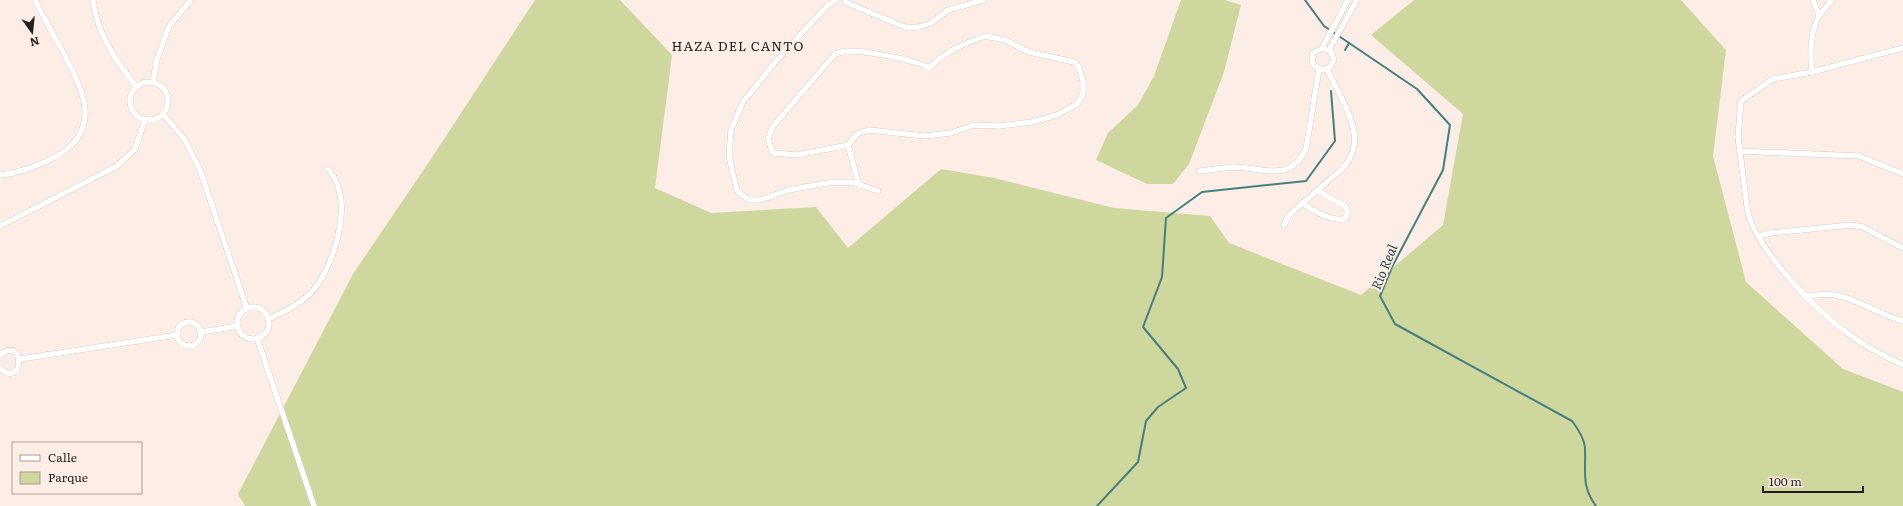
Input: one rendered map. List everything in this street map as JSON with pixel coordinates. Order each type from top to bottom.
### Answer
[{"type":"street","points":[[0,174],[40,165],[68,149],[82,132],[86,109],[81,87],[35,0]]},
{"type":"street","points":[[93,0],[106,43],[116,62],[136,86]]},
{"type":"street","points":[[153,82],[157,58],[169,26],[191,0]]},
{"type":"street","points":[[878,191],[852,182],[826,183],[789,190],[760,200],[749,200],[737,191],[729,156],[731,130],[743,102],[776,61],[826,6],[836,0],[840,3],[846,1],[907,28],[919,27],[931,23],[948,10],[984,0]]},
{"type":"street","points":[[1322,48],[1348,0]]},
{"type":"street","points":[[1329,50],[1356,0]]},
{"type":"street","points":[[1814,0],[1819,16]]},
{"type":"street","points":[[1812,72],[1811,49],[1814,28],[1819,16],[1832,0]]},
{"type":"street","points":[[985,36],[1005,40],[1029,52],[1074,62],[1079,67],[1083,81],[1083,94],[1077,104],[1056,115],[1032,122],[999,126],[974,125],[951,133],[925,136],[869,130],[857,134],[848,145],[797,155],[773,153],[768,139],[773,126],[835,54],[847,51],[869,54],[921,63],[930,68],[942,55],[961,44],[985,36]]},
{"type":"street","points":[[1322,48],[1329,50],[1334,60],[1327,69],[1319,70],[1313,65],[1311,57],[1315,51],[1322,48]]},
{"type":"street","points":[[1903,48],[1812,72],[1774,79],[1742,100],[1738,119],[1740,151],[1748,214],[1751,224],[1764,246],[1780,267],[1806,296],[1849,334],[1875,351],[1903,365]]},
{"type":"street","points":[[1284,225],[1289,215],[1318,191],[1351,160],[1356,140],[1354,127],[1327,69]]},
{"type":"street","points":[[1199,171],[1233,167],[1280,172],[1295,165],[1302,158],[1306,149],[1319,70]]},
{"type":"street","points":[[144,82],[153,82],[165,90],[168,96],[168,106],[163,114],[154,120],[144,120],[134,113],[130,106],[130,98],[136,86],[144,82]]},
{"type":"street","points":[[163,114],[185,140],[200,170],[247,309]]},
{"type":"street","points":[[0,226],[117,166],[135,149],[144,120]]},
{"type":"street","points":[[848,145],[859,185]]},
{"type":"street","points":[[1740,151],[1858,156],[1903,174]]},
{"type":"street","points":[[268,319],[292,309],[317,285],[335,248],[342,203],[336,177],[328,169]]},
{"type":"street","points":[[1302,204],[1338,220],[1344,219],[1347,216],[1345,206],[1318,191]]},
{"type":"street","points":[[1759,236],[1778,232],[1851,225],[1863,227],[1903,248]]},
{"type":"street","points":[[1806,296],[1825,294],[1839,296],[1891,318],[1903,321]]},
{"type":"street","points":[[254,307],[265,313],[268,319],[267,331],[257,338],[244,336],[238,326],[239,316],[247,309],[254,307]]},
{"type":"street","points":[[187,322],[198,326],[201,332],[200,338],[196,343],[190,346],[184,345],[179,341],[177,335],[178,329],[182,324],[187,322]]},
{"type":"street","points":[[201,332],[238,326]]},
{"type":"street","points":[[20,359],[177,335]]},
{"type":"street","points":[[257,338],[314,506]]},
{"type":"street","points":[[0,355],[11,351],[20,359],[16,370],[10,373],[4,372],[0,368]]},
{"type":"green space","points":[[535,0],[620,0],[672,55],[655,188],[711,213],[816,207],[848,248],[941,169],[994,178],[1114,208],[1210,216],[1229,243],[1361,295],[1443,225],[1463,114],[1371,35],[1414,0],[1681,0],[1726,50],[1713,156],[1746,282],[1843,369],[1903,392],[1903,506],[245,506],[238,494],[353,274],[429,162]]},
{"type":"green space","points":[[1181,0],[1225,0],[1241,5],[1224,72],[1189,164],[1173,184],[1147,184],[1096,160],[1108,133],[1138,105],[1154,76]]},
{"type":"waterway","name":"Rio Real","points":[[1305,0],[1324,26],[1417,89],[1450,125],[1443,170],[1392,267],[1380,296],[1395,324],[1572,421],[1584,442],[1586,485],[1591,499],[1596,506]]},
{"type":"waterway","points":[[1345,50],[1349,43]]},
{"type":"waterway","points":[[1097,506],[1138,462],[1146,421],[1158,407],[1186,388],[1178,369],[1143,327],[1162,277],[1166,218],[1202,192],[1306,181],[1335,141],[1331,91]]},
{"type":"district","name":"HAZA DEL CANTO","points":[[738,46]]}]
